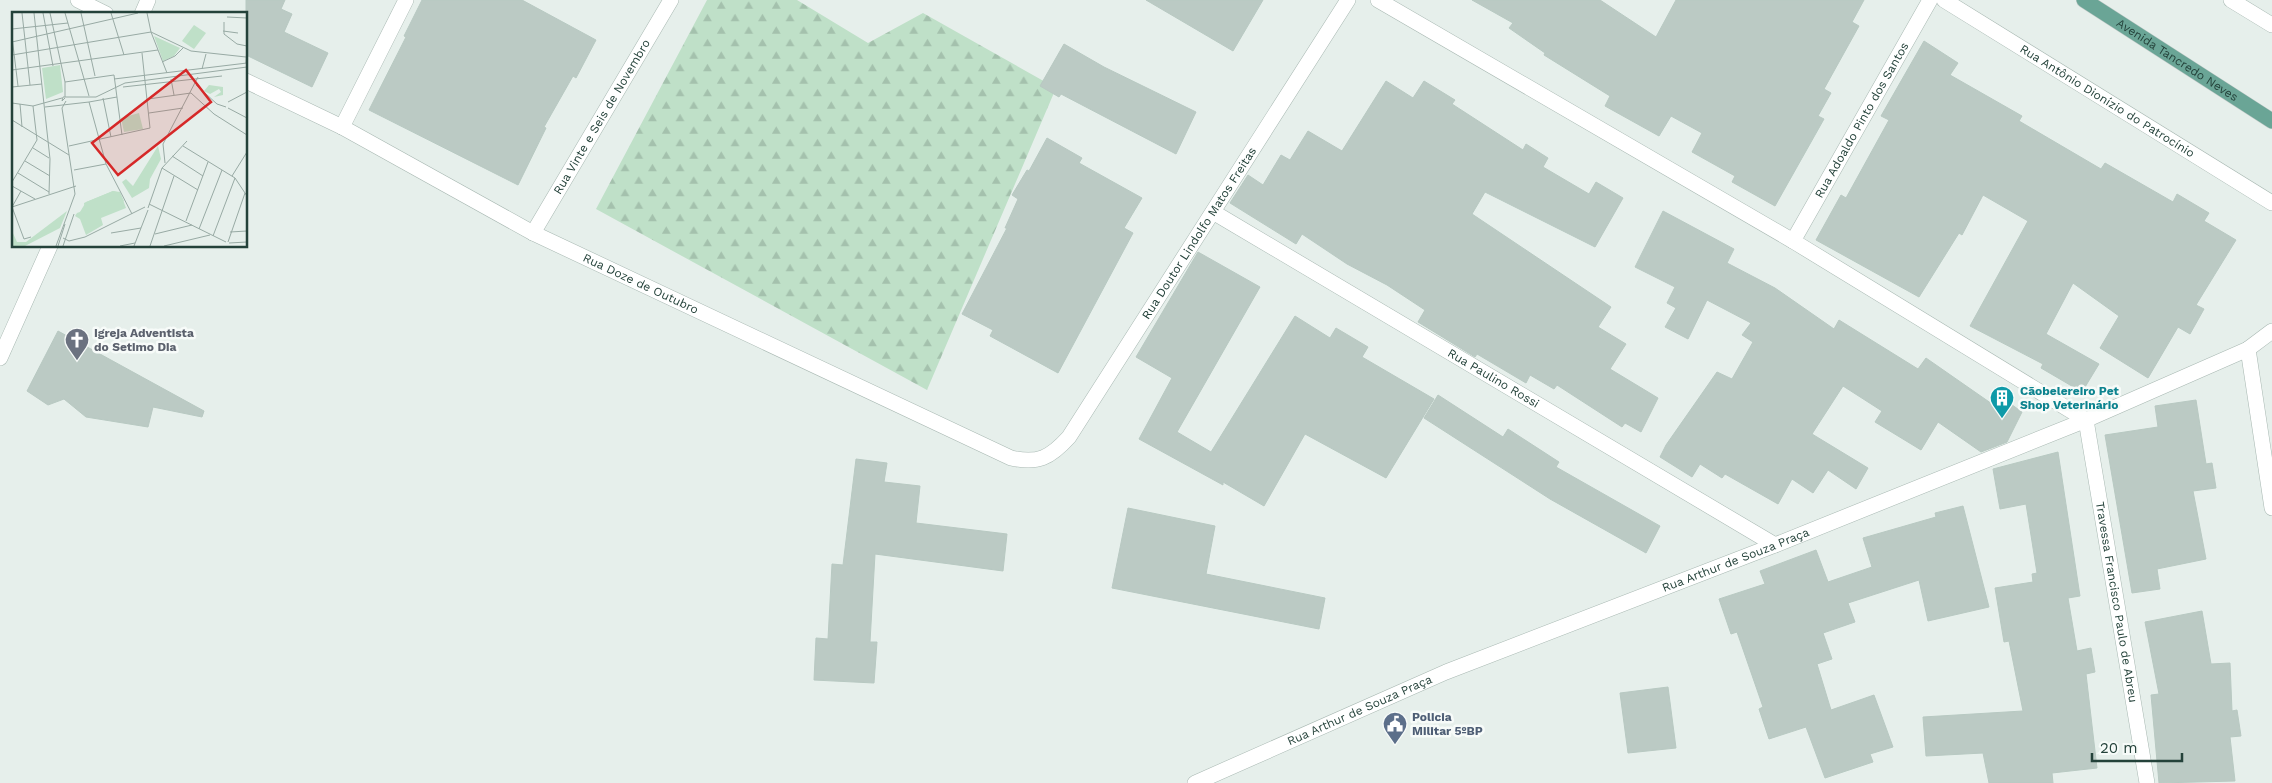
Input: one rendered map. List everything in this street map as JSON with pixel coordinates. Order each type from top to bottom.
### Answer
[{"type":"main road","name":"Avenida Tancredo Neves","points":[[2084,0],[2272,121]]},
{"type":"street","points":[[78,0],[102,12]]},
{"type":"street","points":[[143,12],[148,0]]},
{"type":"street","points":[[342,128],[406,0]]},
{"type":"street","name":"Rua Vinte e Seis de Novembro","points":[[533,233],[671,0]]},
{"type":"street","name":"Rua Doutor Lindolfo Matos Freitas","points":[[1043,459],[1057,451],[1069,437],[1348,0]]},
{"type":"street","points":[[1378,0],[1793,241],[2086,420]]},
{"type":"street","name":"Rua Adoaldo Pinto dos Santos","points":[[1793,241],[1930,0]]},
{"type":"street","name":"Rua Antônio Dionízio do Patrocínio","points":[[1944,0],[2272,203]]},
{"type":"street","points":[[2231,0],[2272,25]]},
{"type":"street","name":"Rua Doze de Outubro","points":[[248,82],[342,128],[533,233],[1011,458],[1028,462],[1043,459]]},
{"type":"street","name":"Rua Paulino Rossi","points":[[1213,212],[1775,545]]},
{"type":"street","points":[[0,358],[49,248]]},
{"type":"street","name":"Rua Arthur de Souza Praça","points":[[1195,783],[1446,672],[1775,545],[2086,420],[2248,349],[2272,331]]},
{"type":"street","points":[[2248,349],[2272,508]]},
{"type":"street","name":"Travessa Francisco Paulo de Abreu","points":[[2086,420],[2147,783]]},
{"type":"green space","points":[[707,0],[797,0],[868,43],[923,13],[1056,88],[927,390],[596,209]]},
{"type":"building","points":[[246,0],[285,0],[281,9],[292,14],[284,32],[328,53],[312,87],[248,56],[248,12],[246,12]]},
{"type":"building","points":[[422,0],[522,0],[596,40],[576,78],[573,76],[544,127],[546,128],[518,185],[369,110],[406,37],[404,36]]},
{"type":"building","points":[[1146,0],[1263,0],[1233,51]]},
{"type":"building","points":[[1472,0],[1600,0],[1656,37],[1676,0],[1864,0],[1852,22],[1859,26],[1824,89],[1831,93],[1818,116],[1824,119],[1775,206],[1732,182],[1735,176],[1692,152],[1702,133],[1671,116],[1659,136],[1605,106],[1610,96],[1544,55],[1545,53],[1509,28],[1513,23]]},
{"type":"building","points":[[1924,41],[1958,63],[1950,75],[2022,116],[2019,121],[2101,169],[2105,163],[2173,202],[2177,194],[2209,213],[2204,221],[2236,240],[2196,305],[2204,309],[2190,334],[2178,327],[2148,378],[2100,348],[2119,316],[2073,283],[2046,334],[2099,364],[2082,392],[2041,368],[2043,364],[1970,326],[2028,221],[1983,195],[1962,235],[1959,233],[1919,297],[1816,240],[1841,195],[1846,198],[1889,120],[1881,116]]},
{"type":"building","points":[[1064,44],[1104,67],[1196,112],[1176,154],[1061,94],[1059,97],[1040,86]]},
{"type":"building","points":[[1386,81],[1413,98],[1424,81],[1455,100],[1452,104],[1523,150],[1526,144],[1548,158],[1543,167],[1589,194],[1596,182],[1623,198],[1595,247],[1485,192],[1472,214],[1611,307],[1598,327],[1626,344],[1610,369],[1658,398],[1641,432],[1625,423],[1622,427],[1557,385],[1554,389],[1530,375],[1526,383],[1477,354],[1475,357],[1418,322],[1425,310],[1387,285],[1347,264],[1302,234],[1296,244],[1230,203],[1248,175],[1263,185],[1281,155],[1290,160],[1308,131],[1342,151]]},
{"type":"building","points":[[1047,138],[1082,158],[1079,163],[1142,198],[1124,228],[1133,233],[1058,373],[990,336],[993,330],[962,314],[1007,228],[1005,228],[1018,199],[1012,195],[1027,170],[1029,171]]},
{"type":"building","points":[[1663,211],[1734,249],[1727,263],[1775,288],[1834,329],[1839,320],[1918,369],[1926,358],[1995,406],[2001,397],[2022,412],[2007,442],[1981,452],[1938,422],[1921,450],[1875,422],[1882,411],[1843,386],[1812,434],[1868,468],[1856,489],[1828,470],[1813,493],[1792,479],[1778,504],[1725,474],[1722,478],[1700,464],[1692,477],[1660,457],[1666,445],[1717,372],[1732,379],[1753,342],[1742,335],[1751,323],[1707,300],[1688,339],[1665,327],[1676,308],[1667,303],[1675,287],[1635,267]]},
{"type":"building","points":[[1198,252],[1260,287],[1177,432],[1211,452],[1295,316],[1330,338],[1336,328],[1368,347],[1362,357],[1434,399],[1386,478],[1305,434],[1264,506],[1223,482],[1223,485],[1139,439],[1172,378],[1136,357]]},
{"type":"building","name":"Igreja Adventista do Setimo Dia","points":[[58,331],[204,411],[202,417],[153,407],[148,427],[86,417],[64,399],[48,405],[27,391]]},
{"type":"building","points":[[1438,395],[1503,437],[1508,429],[1559,462],[1556,467],[1660,526],[1646,553],[1550,499],[1424,418]]},
{"type":"building","points":[[2196,400],[2206,464],[2212,463],[2216,488],[2193,491],[2206,559],[2157,569],[2160,589],[2132,593],[2105,435],[2158,427],[2155,406]]},
{"type":"building","points":[[2058,452],[2080,596],[2068,598],[2077,651],[2091,648],[2095,672],[2086,674],[2097,768],[2052,773],[2053,783],[1989,783],[1983,753],[1926,756],[1923,717],[2023,711],[2009,641],[2004,642],[1995,588],[2033,582],[2032,574],[2037,573],[2026,504],[2000,509],[1993,469]]},
{"type":"building","points":[[856,459],[887,463],[884,482],[920,486],[916,523],[1007,534],[1003,571],[875,554],[870,642],[877,642],[874,683],[814,680],[816,638],[828,639],[832,564],[843,565]]},
{"type":"building","points":[[1963,506],[1989,607],[1928,621],[1919,580],[1848,603],[1855,622],[1823,633],[1832,659],[1817,664],[1831,710],[1874,695],[1893,747],[1870,754],[1873,762],[1825,778],[1806,727],[1769,739],[1759,709],[1763,707],[1737,632],[1731,634],[1719,599],[1765,584],[1760,571],[1816,550],[1828,582],[1872,567],[1863,538],[1936,517],[1935,513]]},
{"type":"building","points":[[1128,508],[1215,526],[1206,574],[1325,598],[1319,629],[1112,588]]},
{"type":"building","points":[[2202,611],[2211,664],[2230,663],[2232,711],[2237,710],[2241,736],[2230,737],[2235,781],[2159,783],[2151,695],[2159,694],[2145,622]]},
{"type":"building","points":[[1668,687],[1676,748],[1628,753],[1620,693]]},
{"type":"place","name":"Igreja Adventista do Setimo Dia","points":[[77,361]]},
{"type":"place","name":"Cãobelereiro Pet Shop Veterinário","points":[[2002,419]]},
{"type":"place","name":"Policia Militar 5ºBP","points":[[1395,745]]}]
